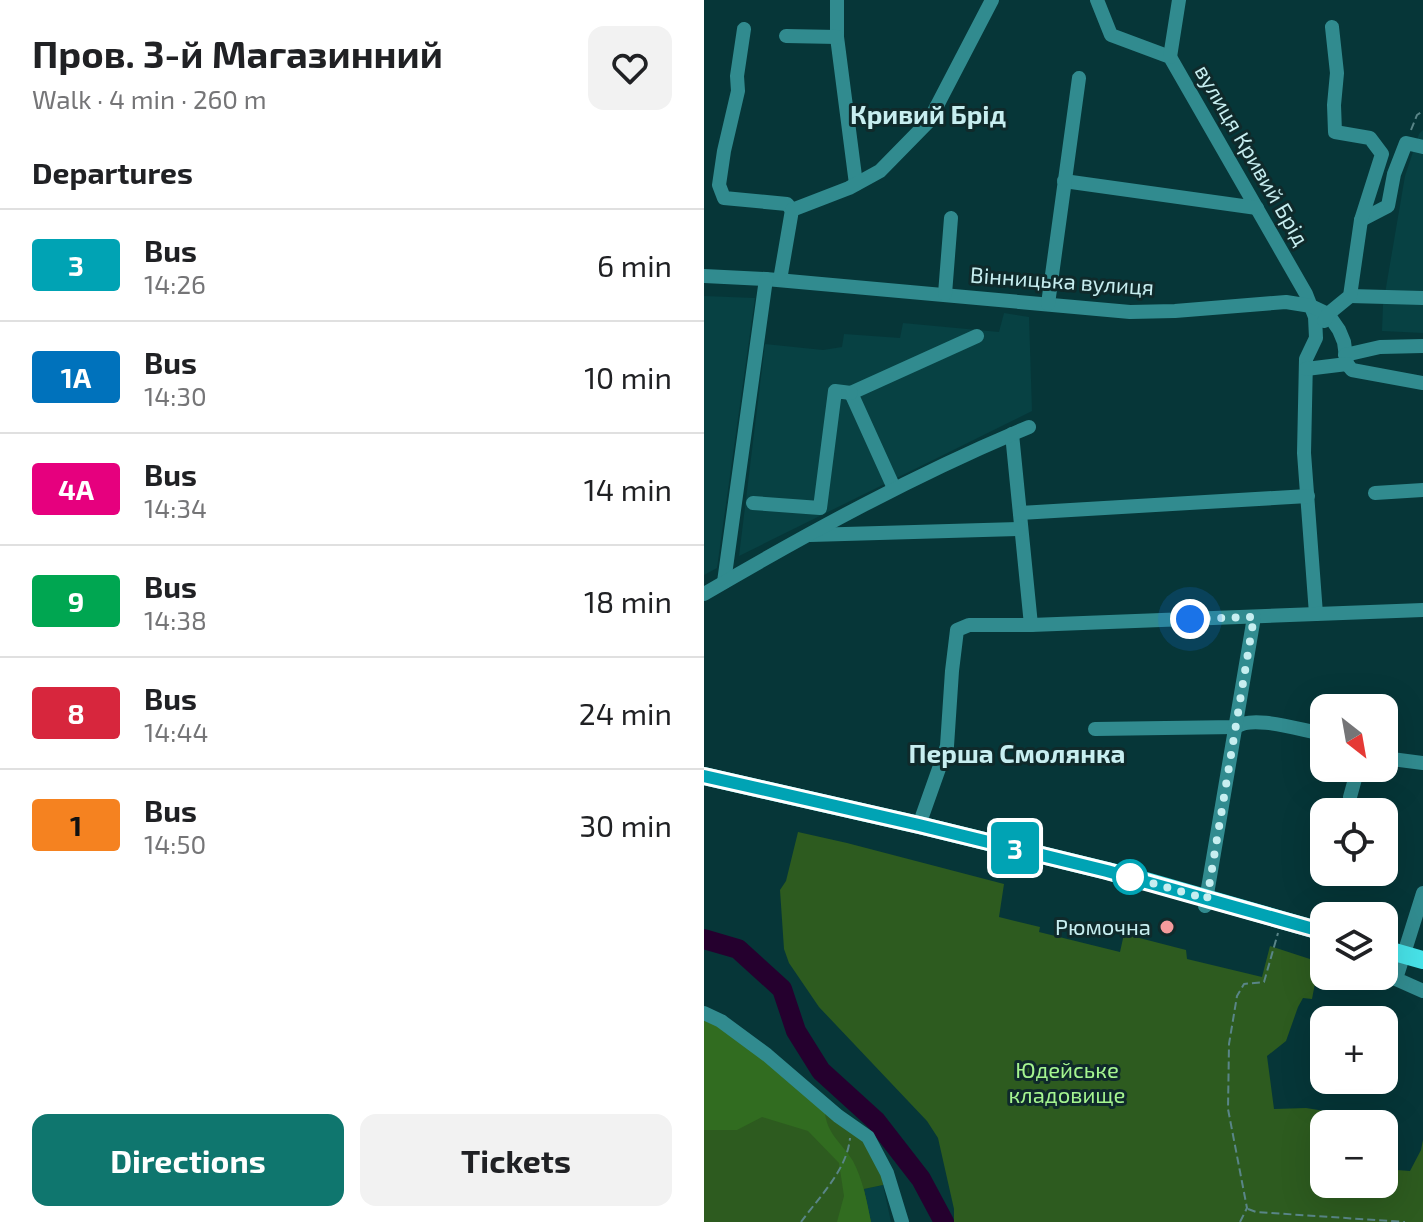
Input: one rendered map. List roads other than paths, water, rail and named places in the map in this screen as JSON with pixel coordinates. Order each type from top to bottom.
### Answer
[{"type":"main road","points":[[704,776],[1115,873],[1310,936]]},
{"type":"main road","points":[[704,785],[1024,857],[1310,929]]},
{"type":"main road","points":[[1398,956],[1423,960]]},
{"type":"main road","points":[[1398,957],[1423,967]]},
{"type":"street","points":[[837,0],[837,37],[856,184]]},
{"type":"street","points":[[792,210],[880,171],[929,121],[992,0]]},
{"type":"street","name":"вулиця Кривий Брід","points":[[1097,0],[1111,35],[1170,57],[1306,294],[1315,317],[1316,338],[1306,359],[1304,453],[1316,614]]},
{"type":"street","points":[[1170,57],[1179,0]]},
{"type":"street","points":[[1332,27],[1337,73],[1335,132],[1370,138],[1382,154],[1361,220],[1350,296]]},
{"type":"street","points":[[744,29],[737,76],[738,91],[719,185],[724,198],[787,204],[792,210]]},
{"type":"street","points":[[786,36],[837,37]]},
{"type":"street","points":[[1048,304],[1079,78]]},
{"type":"street","points":[[1361,220],[1388,206],[1394,174],[1406,143],[1423,147]]},
{"type":"street","points":[[1064,181],[1257,208]]},
{"type":"street","points":[[724,582],[773,279],[792,210]]},
{"type":"street","points":[[945,294],[951,218]]},
{"type":"street","name":"Вінницька вулиця","points":[[704,276],[773,279],[1130,312],[1286,302],[1311,306],[1328,314]]},
{"type":"street","points":[[1316,338],[1328,314],[1350,296],[1423,298]]},
{"type":"street","points":[[1328,314],[1339,330],[1352,370],[1423,383]]},
{"type":"street","points":[[753,503],[820,508],[835,391],[851,393],[977,336]]},
{"type":"street","points":[[1306,369],[1380,347],[1423,346]]},
{"type":"street","points":[[851,393],[894,488]]},
{"type":"street","points":[[704,594],[894,488],[1029,427]]},
{"type":"street","points":[[1012,434],[1031,625]]},
{"type":"street","points":[[1375,493],[1423,490]]},
{"type":"street","points":[[1020,513],[1308,496]]},
{"type":"street","points":[[805,535],[1021,529]]},
{"type":"street","points":[[919,825],[947,746],[957,630],[969,625],[1423,610]]},
{"type":"street","points":[[1206,903],[1254,617]]},
{"type":"street","points":[[1095,729],[1236,727],[1242,723],[1263,723],[1310,731]]},
{"type":"street","points":[[1398,760],[1423,763]]},
{"type":"street","points":[[1350,797],[1354,782]]},
{"type":"street","points":[[1398,945],[1423,893]]},
{"type":"street","points":[[1398,980],[1423,991]]},
{"type":"street","points":[[704,1013],[721,1021],[767,1055],[868,1137],[887,1173],[902,1221]]},
{"type":"waterway","points":[[704,939],[738,949],[782,989],[796,1031],[821,1071],[876,1121],[921,1179],[944,1222]]},
{"type":"place","name":"Рюмочна","points":[[1167,927]]},
{"type":"district","name":"Кривий Брід","points":[[928,115]]},
{"type":"district","name":"Перша Смолянка","points":[[1017,754]]},
{"type":"park label","name":"Юдейське кладовище","points":[[1067,1082]]}]
